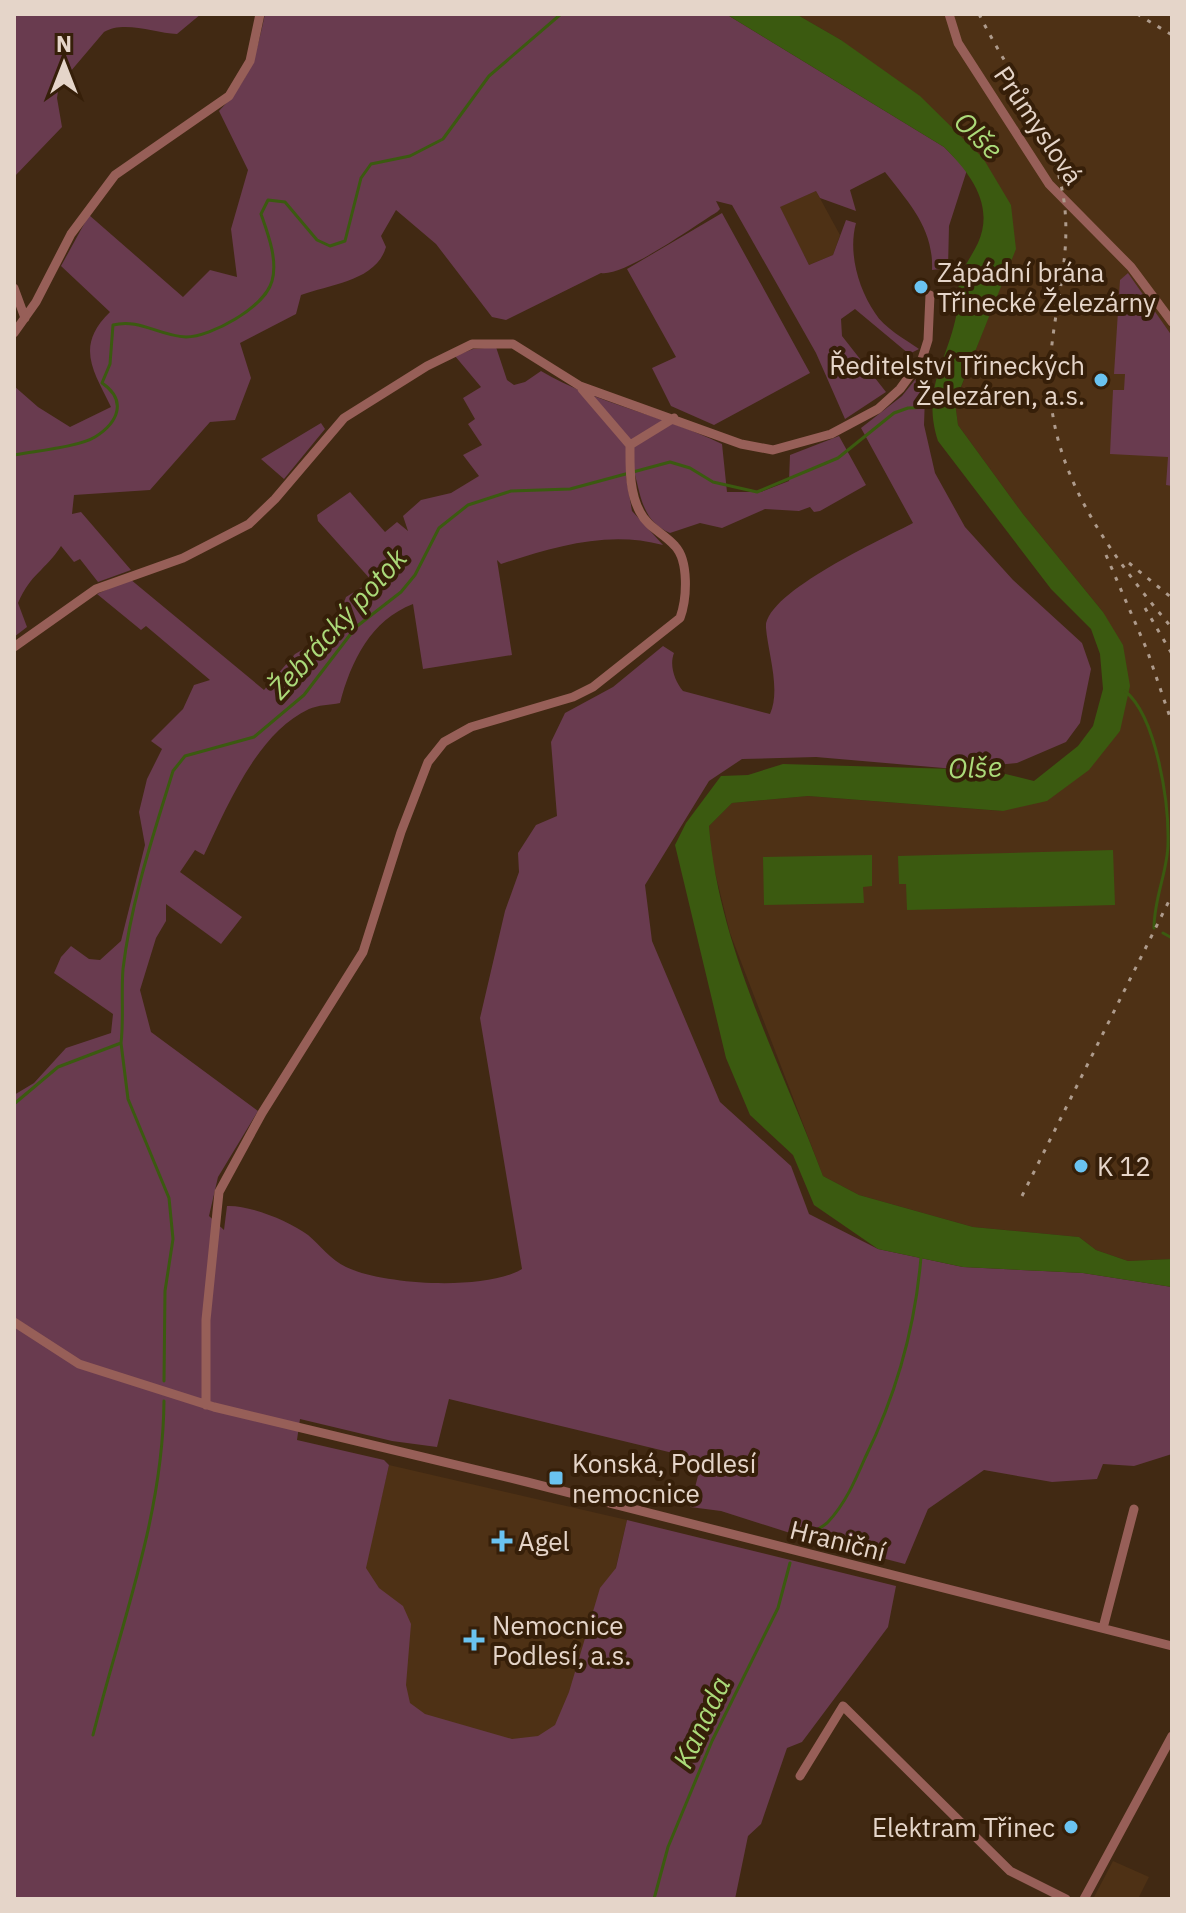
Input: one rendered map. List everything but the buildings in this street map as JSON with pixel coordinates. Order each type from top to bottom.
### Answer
[{"type":"street","points":[[14,333],[71,234],[115,175],[229,96],[250,61],[260,14]]},
{"type":"street","name":"Průmyslová","points":[[949,14],[958,43],[1049,184],[1131,267],[1172,322]]},
{"type":"street","points":[[14,288],[25,318]]},
{"type":"street","points":[[14,647],[96,589],[183,558],[249,524],[275,499],[344,418],[457,350],[485,342],[513,344],[580,386],[758,448],[792,447],[831,434],[878,409],[915,371],[928,340],[930,295]]},
{"type":"street","points":[[210,1406],[208,1295],[219,1192],[262,1113],[363,952],[401,832],[428,762],[444,742],[471,727],[573,697],[593,687],[680,618],[684,597],[677,547],[641,514],[631,480],[630,445],[580,386]]},
{"type":"street","points":[[630,445],[674,418]]},
{"type":"street","name":"Hraniční","points":[[14,1322],[79,1364],[210,1406],[1172,1646]]},
{"type":"street","points":[[1103,1628],[1134,1509]]},
{"type":"street","points":[[800,1776],[843,1706],[1010,1871],[1044,1896],[1066,1899]]},
{"type":"street","points":[[1084,1899],[1172,1736]]},
{"type":"shaded area","points":[[14,14],[201,14],[177,34],[130,27],[104,32],[59,85],[57,98],[62,127],[14,177]]},
{"type":"shaded area","points":[[265,14],[726,14],[944,147],[967,170],[949,226],[948,268],[932,270],[932,255],[924,229],[885,172],[850,190],[856,211],[820,198],[816,191],[780,207],[809,265],[833,255],[846,220],[856,223],[854,258],[859,281],[869,303],[884,324],[919,349],[909,354],[855,309],[841,319],[842,336],[886,392],[845,419],[816,353],[732,205],[716,201],[720,209],[717,212],[642,259],[612,272],[601,273],[506,320],[492,317],[436,244],[396,210],[381,236],[386,247],[373,267],[351,280],[301,295],[296,314],[240,343],[251,378],[235,420],[210,422],[150,490],[74,495],[72,514],[81,512],[131,570],[98,582],[80,559],[74,562],[61,546],[23,593],[18,603],[27,627],[14,637],[14,386],[38,407],[70,427],[111,407],[94,370],[90,347],[99,324],[110,312],[61,266],[89,215],[183,297],[210,270],[237,277],[231,229],[248,170],[219,111],[245,78]]},
{"type":"shaded area","points":[[726,14],[796,14],[841,40],[920,96],[983,158],[1011,205],[1016,249],[955,402],[958,425],[1023,514],[1103,612],[1123,645],[1130,686],[1120,731],[1089,770],[1047,801],[1003,811],[808,796],[732,803],[709,826],[715,872],[738,961],[823,1176],[859,1195],[973,1227],[1079,1237],[1096,1250],[1128,1261],[1172,1259],[1172,1287],[1083,1273],[963,1267],[878,1249],[814,1205],[793,1155],[750,1115],[726,1058],[675,845],[686,823],[721,776],[748,775],[783,764],[989,770],[1034,781],[1078,746],[1093,726],[1103,689],[1100,654],[1091,629],[1051,589],[938,441],[933,421],[935,387],[954,324],[960,279],[978,243],[984,216],[982,203],[971,179],[944,147]]},
{"type":"shaded area","points":[[796,14],[1172,14],[1172,1259],[1128,1261],[1096,1250],[1079,1237],[973,1227],[859,1195],[823,1176],[730,933],[712,860],[709,826],[732,803],[808,796],[1002,811],[1120,731],[1103,612],[1023,514],[958,425],[955,403],[1004,277],[1011,205],[841,40]]},
{"type":"shaded area","points":[[816,191],[840,235],[833,255],[809,265],[779,207]]},
{"type":"shaded area","points":[[722,213],[810,373],[714,425],[671,406],[652,368],[676,357],[627,269]]},
{"type":"shaded area","points":[[1128,273],[1172,336],[1172,486],[1166,485],[1168,457],[1110,454],[1113,390],[1124,390],[1125,374],[1114,374],[1120,280]]},
{"type":"shaded area","points":[[496,347],[507,380],[514,385],[525,382],[541,371],[585,392],[722,444],[727,492],[761,492],[789,481],[790,455],[839,436],[866,485],[820,511],[814,512],[810,507],[799,511],[765,509],[722,528],[700,523],[670,533],[648,515],[634,471],[626,476],[632,511],[663,545],[622,539],[601,540],[581,542],[501,564],[497,560],[512,655],[423,669],[413,604],[385,620],[374,631],[357,657],[340,703],[309,709],[274,735],[246,773],[204,855],[195,850],[180,872],[242,917],[221,944],[166,904],[166,921],[156,938],[140,990],[151,1032],[258,1111],[218,1177],[209,1216],[224,1230],[227,1206],[269,1215],[308,1235],[346,1267],[384,1278],[460,1283],[506,1276],[522,1269],[480,1018],[505,911],[519,872],[518,853],[536,825],[557,816],[551,742],[565,713],[613,687],[663,646],[674,653],[674,673],[683,691],[770,714],[774,683],[766,628],[770,614],[804,583],[913,523],[861,428],[902,396],[926,366],[924,425],[935,473],[965,527],[1013,580],[1082,643],[1091,669],[1080,723],[1066,742],[1017,763],[955,769],[816,757],[742,759],[709,781],[645,885],[652,941],[720,1102],[791,1166],[809,1214],[878,1249],[963,1267],[1083,1273],[1172,1287],[1172,1454],[1134,1466],[1103,1464],[1097,1479],[1052,1482],[984,1470],[928,1509],[905,1564],[812,1540],[721,1511],[690,1507],[702,1460],[449,1399],[437,1447],[392,1441],[300,1419],[297,1440],[384,1460],[389,1465],[366,1568],[379,1588],[403,1606],[411,1624],[406,1685],[410,1703],[425,1714],[512,1739],[538,1736],[555,1725],[569,1692],[600,1588],[616,1568],[627,1520],[896,1586],[888,1627],[802,1742],[787,1748],[761,1824],[748,1836],[735,1899],[14,1899],[14,1095],[34,1083],[66,1048],[111,1033],[113,1014],[54,973],[61,957],[71,946],[89,959],[100,960],[121,941],[145,845],[139,812],[147,779],[162,749],[151,741],[183,709],[194,685],[210,680],[146,626],[141,630],[97,594],[130,579],[264,690],[295,654],[333,632],[346,597],[372,581],[318,521],[317,515],[350,492],[385,532],[397,522],[408,531],[403,516],[421,500],[451,493],[479,476],[463,455],[482,445],[468,424],[475,419],[463,398],[481,387],[455,356],[473,349]]},
{"type":"shaded area","points":[[321,423],[325,429],[284,479],[261,459]]},
{"type":"shaded area","points":[[1113,850],[1115,905],[907,910],[906,884],[899,884],[898,856]]},
{"type":"shaded area","points":[[872,855],[872,886],[863,887],[864,903],[764,905],[763,857]]},
{"type":"shaded area","name":"Nemocnice Podlesí, a.s.","points":[[389,1465],[627,1520],[569,1768],[331,1712]]},
{"type":"shaded area","points":[[1113,1861],[1149,1877],[1138,1899],[1093,1899]]},
{"type":"waterway","points":[[14,455],[88,440],[110,425],[117,404],[115,396],[102,383],[110,364],[113,325],[140,325],[176,336],[197,336],[236,319],[259,301],[274,273],[271,247],[261,214],[268,200],[285,202],[317,240],[330,246],[345,241],[361,178],[371,164],[410,156],[443,139],[489,76],[561,14]]},
{"type":"waterway","name":"Žebrácký potok","points":[[14,1104],[58,1067],[121,1043],[123,969],[131,919],[173,771],[185,756],[254,737],[304,695],[356,627],[401,592],[415,575],[439,528],[468,505],[511,491],[570,489],[670,462],[690,468],[713,482],[757,492],[838,458],[894,413],[908,408],[934,407]]},
{"type":"waterway","points":[[1125,691],[1136,703],[1153,740],[1166,806],[1166,864],[1154,928]]},
{"type":"waterway","points":[[1163,933],[1172,938]]},
{"type":"waterway","points":[[121,1043],[128,1099],[169,1198],[173,1239],[165,1291],[164,1381]]},
{"type":"waterway","name":"Kanada","points":[[802,1538],[825,1524],[840,1508],[876,1434],[903,1360],[921,1257]]},
{"type":"waterway","points":[[93,1735],[148,1528],[162,1444],[164,1401]]},
{"type":"waterway","name":"Kanada","points":[[654,1899],[668,1847],[712,1741],[778,1608],[790,1563]]},
{"type":"railway","points":[[979,14],[1041,127],[1059,175],[1064,201],[1064,265],[1050,370],[1052,407],[1059,442],[1071,476],[1106,541],[1172,628]]},
{"type":"railway","points":[[1137,14],[1172,35]]},
{"type":"railway","points":[[1106,555],[1147,650],[1172,723]]},
{"type":"railway","points":[[1129,563],[1172,598]]},
{"type":"railway","points":[[1145,608],[1172,654]]},
{"type":"railway","points":[[1022,1196],[1172,895]]},
{"type":"place","name":"Zápádní brána Třinecké Železárny","points":[[921,287]]},
{"type":"place","name":"Ředitelství Třineckých Železáren, a.s.","points":[[1101,380]]},
{"type":"place","name":"K 12","points":[[1081,1166]]},
{"type":"place","name":"Konská, Podlesí nemocnice","points":[[556,1478]]},
{"type":"place","name":"Agel","points":[[502,1541]]},
{"type":"place","name":"Nemocnice Podlesí, a.s.","points":[[474,1640]]},
{"type":"place","name":"Elektram Třinec","points":[[1071,1827]]},
{"type":"water label","name":"Olše","points":[[979,135]]},
{"type":"water label","name":"Olše","points":[[975,767]]}]
